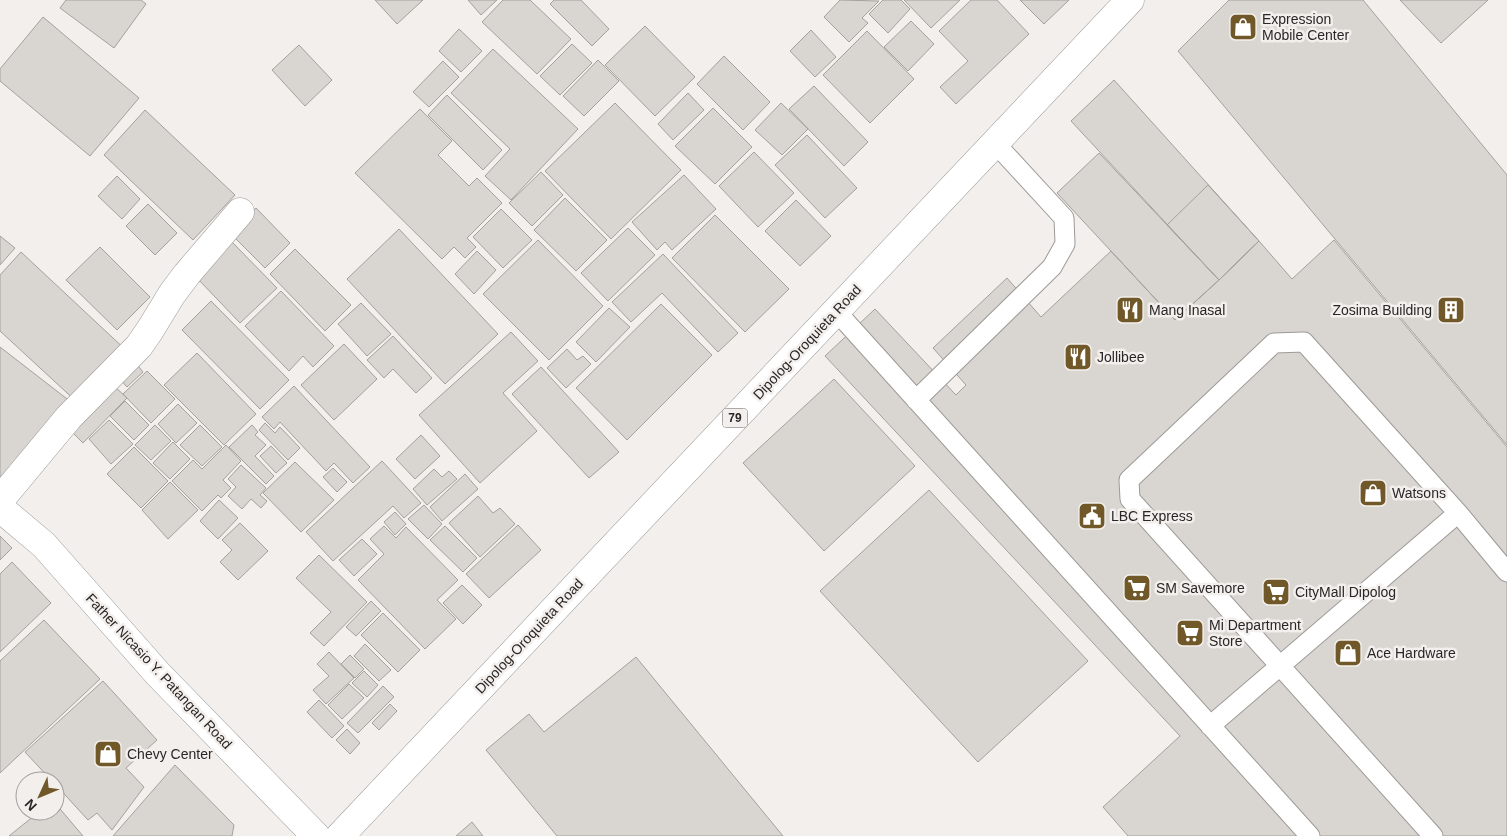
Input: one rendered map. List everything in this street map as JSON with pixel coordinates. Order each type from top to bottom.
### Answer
[{"type":"main road","name":"Dipolog-Oroquieta Road","points":[[340,836],[1130,0]]},
{"type":"main road","points":[[0,500],[69,417],[139,346],[187,274],[240,212]]},
{"type":"main road","name":"Father Nicasio Y. Patangan Road","points":[[0,508],[44,545],[158,674],[316,836]]},
{"type":"lane","points":[[916,400],[1052,266],[1065,244],[1064,218],[995,143]]},
{"type":"lane","points":[[836,311],[1310,836]]},
{"type":"lane","points":[[1433,836],[1130,499],[1129,480],[1274,343],[1304,342],[1458,513],[1507,572]]},
{"type":"lane","points":[[1210,726],[1458,513]]},
{"type":"building","points":[[66,0],[141,0],[146,4],[114,48],[60,8]]},
{"type":"building","points":[[375,0],[423,0],[397,24]]},
{"type":"building","points":[[468,0],[497,0],[481,15]]},
{"type":"building","points":[[503,0],[530,0],[571,39],[537,74],[482,22]]},
{"type":"building","points":[[554,0],[581,0],[609,29],[592,46],[550,4]]},
{"type":"building","points":[[840,0],[879,1],[862,18],[868,23],[849,42],[824,17]]},
{"type":"building","points":[[883,0],[901,0],[910,9],[888,33],[869,14]]},
{"type":"building","points":[[904,0],[960,0],[931,28]]},
{"type":"building","points":[[971,0],[997,0],[1029,34],[956,104],[940,87],[968,61],[939,31]]},
{"type":"building","points":[[1020,0],[1069,0],[1044,24]]},
{"type":"building","name":"Zosima Building","points":[[1229,0],[1363,0],[1507,175],[1507,445],[1178,51]]},
{"type":"building","points":[[1400,0],[1488,0],[1441,43]]},
{"type":"building","points":[[43,17],[139,98],[90,156],[0,81],[0,69]]},
{"type":"building","points":[[911,21],[934,44],[908,71],[884,47]]},
{"type":"building","points":[[645,26],[695,77],[655,116],[605,65]]},
{"type":"building","points":[[459,29],[482,51],[461,72],[439,51]]},
{"type":"building","points":[[811,30],[836,57],[815,77],[790,51]]},
{"type":"building","points":[[867,31],[914,79],[870,123],[823,75]]},
{"type":"building","points":[[572,44],[592,63],[560,95],[540,76]]},
{"type":"building","points":[[299,45],[332,80],[305,106],[272,70]]},
{"type":"building","points":[[493,49],[578,129],[511,200],[485,176],[510,149],[451,93]]},
{"type":"building","points":[[724,56],[770,102],[743,130],[697,84]]},
{"type":"building","points":[[598,60],[619,81],[584,116],[563,96]]},
{"type":"building","points":[[443,61],[459,77],[429,107],[413,92]]},
{"type":"building","points":[[1114,80],[1259,241],[1219,280],[1071,121]]},
{"type":"building","points":[[814,86],[868,142],[844,166],[789,109]]},
{"type":"building","points":[[688,93],[704,110],[673,140],[658,124]]},
{"type":"building","points":[[447,95],[502,150],[483,170],[428,115]]},
{"type":"building","points":[[615,103],[681,170],[611,239],[545,171]]},
{"type":"building","points":[[781,103],[808,129],[782,155],[755,130]]},
{"type":"building","points":[[713,108],[752,147],[715,184],[675,146]]},
{"type":"building","points":[[420,109],[452,141],[438,155],[469,186],[477,178],[502,203],[467,238],[476,247],[465,258],[454,247],[442,259],[355,173]]},
{"type":"building","points":[[145,110],[235,195],[193,240],[104,155]]},
{"type":"building","points":[[807,135],[857,188],[825,218],[775,165]]},
{"type":"building","points":[[754,152],[794,193],[758,227],[719,186]]},
{"type":"building","points":[[1099,153],[1219,280],[1175,320],[1057,193]]},
{"type":"building","points":[[541,172],[563,195],[532,226],[509,203]]},
{"type":"building","points":[[684,175],[716,209],[672,250],[665,242],[657,250],[632,222]]},
{"type":"building","points":[[117,176],[140,199],[122,219],[98,196]]},
{"type":"building","points":[[1208,185],[1259,241],[1219,280],[1167,225]]},
{"type":"building","points":[[565,198],[607,240],[576,271],[534,230]]},
{"type":"building","points":[[796,200],[831,236],[800,266],[765,231]]},
{"type":"building","points":[[148,204],[177,233],[155,255],[126,226]]},
{"type":"building","points":[[256,208],[290,243],[265,268],[230,233]]},
{"type":"building","points":[[501,209],[532,240],[503,268],[473,237]]},
{"type":"building","points":[[715,215],[789,289],[745,332],[672,258]]},
{"type":"building","points":[[628,228],[655,255],[608,301],[581,273]]},
{"type":"building","points":[[399,229],[498,334],[445,384],[347,279]]},
{"type":"building","points":[[0,236],[15,248],[0,265]]},
{"type":"building","points":[[538,240],[603,306],[549,360],[483,294]]},
{"type":"building","name":"CityMall Dipolog","points":[[1334,240],[1507,447],[1507,836],[1128,836],[1103,807],[1180,736],[825,356],[875,309],[956,395],[966,385],[933,348],[1007,278],[1041,317],[1111,251],[1175,320],[1259,241],[1292,279]]},
{"type":"building","points":[[232,242],[277,288],[240,323],[196,277]]},
{"type":"building","points":[[100,247],[150,297],[117,330],[66,280]]},
{"type":"building","points":[[295,249],[351,305],[325,331],[270,274]]},
{"type":"building","points":[[477,251],[496,270],[474,294],[455,274]]},
{"type":"building","points":[[21,252],[128,352],[79,404],[0,331],[0,275]]},
{"type":"building","points":[[663,254],[738,333],[718,352],[662,293],[631,322],[612,302]]},
{"type":"building","points":[[281,291],[334,346],[313,367],[303,356],[289,371],[245,326]]},
{"type":"building","points":[[211,301],[289,380],[260,409],[182,330]]},
{"type":"building","points":[[361,303],[391,334],[367,356],[338,324]]},
{"type":"building","points":[[661,304],[712,355],[627,440],[576,388]]},
{"type":"building","points":[[609,308],[630,327],[596,362],[576,342]]},
{"type":"building","points":[[511,332],[538,361],[503,393],[537,431],[480,483],[419,415]]},
{"type":"building","points":[[393,336],[432,378],[416,393],[393,369],[384,378],[367,360]]},
{"type":"building","points":[[344,344],[377,379],[334,420],[301,385]]},
{"type":"building","points":[[0,347],[71,402],[7,483],[0,477]]},
{"type":"building","points":[[567,349],[577,360],[583,356],[591,364],[566,388],[547,368]]},
{"type":"building","points":[[197,353],[256,414],[224,445],[164,385]]},
{"type":"building","points":[[135,362],[143,372],[127,387],[118,377]]},
{"type":"building","points":[[541,367],[619,452],[589,478],[512,394]]},
{"type":"building","points":[[147,371],[175,399],[151,423],[123,394]]},
{"type":"building","points":[[834,379],[915,466],[824,551],[743,463]]},
{"type":"building","points":[[111,383],[127,398],[83,443],[68,428]]},
{"type":"building","points":[[294,386],[370,467],[353,483],[334,463],[326,471],[280,422],[274,429],[262,417]]},
{"type":"building","points":[[125,401],[149,425],[134,440],[110,416]]},
{"type":"building","points":[[178,404],[197,423],[176,443],[158,424]]},
{"type":"building","points":[[109,420],[133,444],[111,464],[89,439]]},
{"type":"building","points":[[265,423],[275,433],[280,427],[300,448],[288,460],[259,430]]},
{"type":"building","points":[[155,425],[171,441],[151,460],[135,445]]},
{"type":"building","points":[[200,425],[222,447],[202,466],[180,445]]},
{"type":"building","points":[[252,425],[258,432],[255,435],[266,445],[255,456],[274,476],[266,484],[229,447]]},
{"type":"building","points":[[421,435],[440,456],[415,479],[396,459]]},
{"type":"building","points":[[173,442],[190,459],[170,479],[153,463]]},
{"type":"building","points":[[226,445],[241,461],[223,480],[231,488],[221,498],[218,495],[202,511],[172,481],[193,460],[202,469]]},
{"type":"building","points":[[271,446],[287,463],[276,473],[260,456]]},
{"type":"building","points":[[134,447],[168,481],[141,508],[107,474]]},
{"type":"building","points":[[382,461],[421,503],[404,518],[393,506],[333,561],[306,532]]},
{"type":"building","points":[[295,462],[334,500],[301,532],[263,493]]},
{"type":"building","points":[[241,465],[266,488],[260,495],[267,501],[261,508],[251,499],[242,509],[228,496],[236,487],[228,479]]},
{"type":"building","points":[[333,468],[347,482],[337,492],[323,477]]},
{"type":"building","points":[[434,469],[442,477],[449,471],[457,479],[427,505],[413,489]]},
{"type":"building","points":[[465,474],[478,489],[442,521],[430,507]]},
{"type":"building","points":[[170,482],[198,510],[168,539],[142,510]]},
{"type":"building","points":[[929,490],[1088,661],[978,762],[820,591]]},
{"type":"building","points":[[478,496],[493,513],[500,508],[515,524],[480,557],[449,523]]},
{"type":"building","points":[[219,500],[238,518],[218,539],[200,521]]},
{"type":"building","points":[[424,505],[442,524],[428,539],[408,519]]},
{"type":"building","points":[[395,512],[406,524],[395,535],[384,522]]},
{"type":"building","points":[[240,523],[268,551],[238,580],[220,562],[232,550],[222,540]]},
{"type":"building","points":[[518,525],[541,550],[489,598],[466,574]]},
{"type":"building","points":[[384,526],[396,538],[406,527],[458,580],[437,600],[456,619],[425,649],[358,580],[384,554],[370,539]]},
{"type":"building","points":[[445,526],[477,558],[463,572],[430,540]]},
{"type":"building","points":[[0,536],[12,548],[0,560]]},
{"type":"building","points":[[362,539],[377,554],[354,576],[339,560]]},
{"type":"building","points":[[319,555],[367,602],[324,646],[310,633],[331,612],[296,578]]},
{"type":"building","points":[[12,562],[51,603],[0,652],[0,574]]},
{"type":"building","points":[[462,585],[482,605],[463,624],[443,603]]},
{"type":"building","points":[[371,601],[381,611],[356,636],[346,627]]},
{"type":"building","points":[[383,613],[420,650],[398,672],[361,635]]},
{"type":"building","points":[[44,620],[100,679],[0,773],[0,661]]},
{"type":"building","points":[[365,644],[391,670],[379,681],[354,656]]},
{"type":"building","points":[[329,652],[354,678],[326,704],[313,690],[329,676],[317,664]]},
{"type":"building","points":[[350,655],[364,669],[355,678],[341,664]]},
{"type":"building","points":[[636,657],[783,836],[557,836],[486,750],[529,714],[544,732]]},
{"type":"building","points":[[364,671],[378,685],[367,697],[352,683]]},
{"type":"building","points":[[103,681],[157,740],[126,768],[144,787],[112,830],[97,813],[88,820],[65,795],[65,771],[43,771],[25,752]]},
{"type":"building","points":[[349,684],[364,698],[342,719],[328,705]]},
{"type":"building","points":[[383,686],[394,697],[358,733],[347,723]]},
{"type":"building","points":[[319,700],[344,726],[332,738],[307,712]]},
{"type":"building","points":[[390,704],[397,711],[379,730],[372,723]]},
{"type":"building","points":[[347,729],[360,743],[350,754],[336,740]]},
{"type":"building","points":[[175,765],[234,825],[232,836],[113,836]]},
{"type":"building","points":[[65,815],[83,836],[9,836],[28,821],[65,821]]},
{"type":"building","points":[[472,822],[483,836],[456,836]]},
{"type":"place","name":"Expression Mobile Center","points":[[1243,27]]},
{"type":"place","name":"Mang Inasal","points":[[1130,310]]},
{"type":"place","name":"Zosima Building","points":[[1451,310]]},
{"type":"place","name":"Jollibee","points":[[1078,357]]},
{"type":"place","name":"Watsons","points":[[1373,493]]},
{"type":"place","name":"LBC Express","points":[[1092,516]]},
{"type":"place","name":"SM Savemore","points":[[1137,588]]},
{"type":"place","name":"CityMall Dipolog","points":[[1276,592]]},
{"type":"place","name":"Mi Department Store","points":[[1190,633]]},
{"type":"place","name":"Ace Hardware","points":[[1348,653]]},
{"type":"place","name":"Chevy Center","points":[[108,754]]}]
